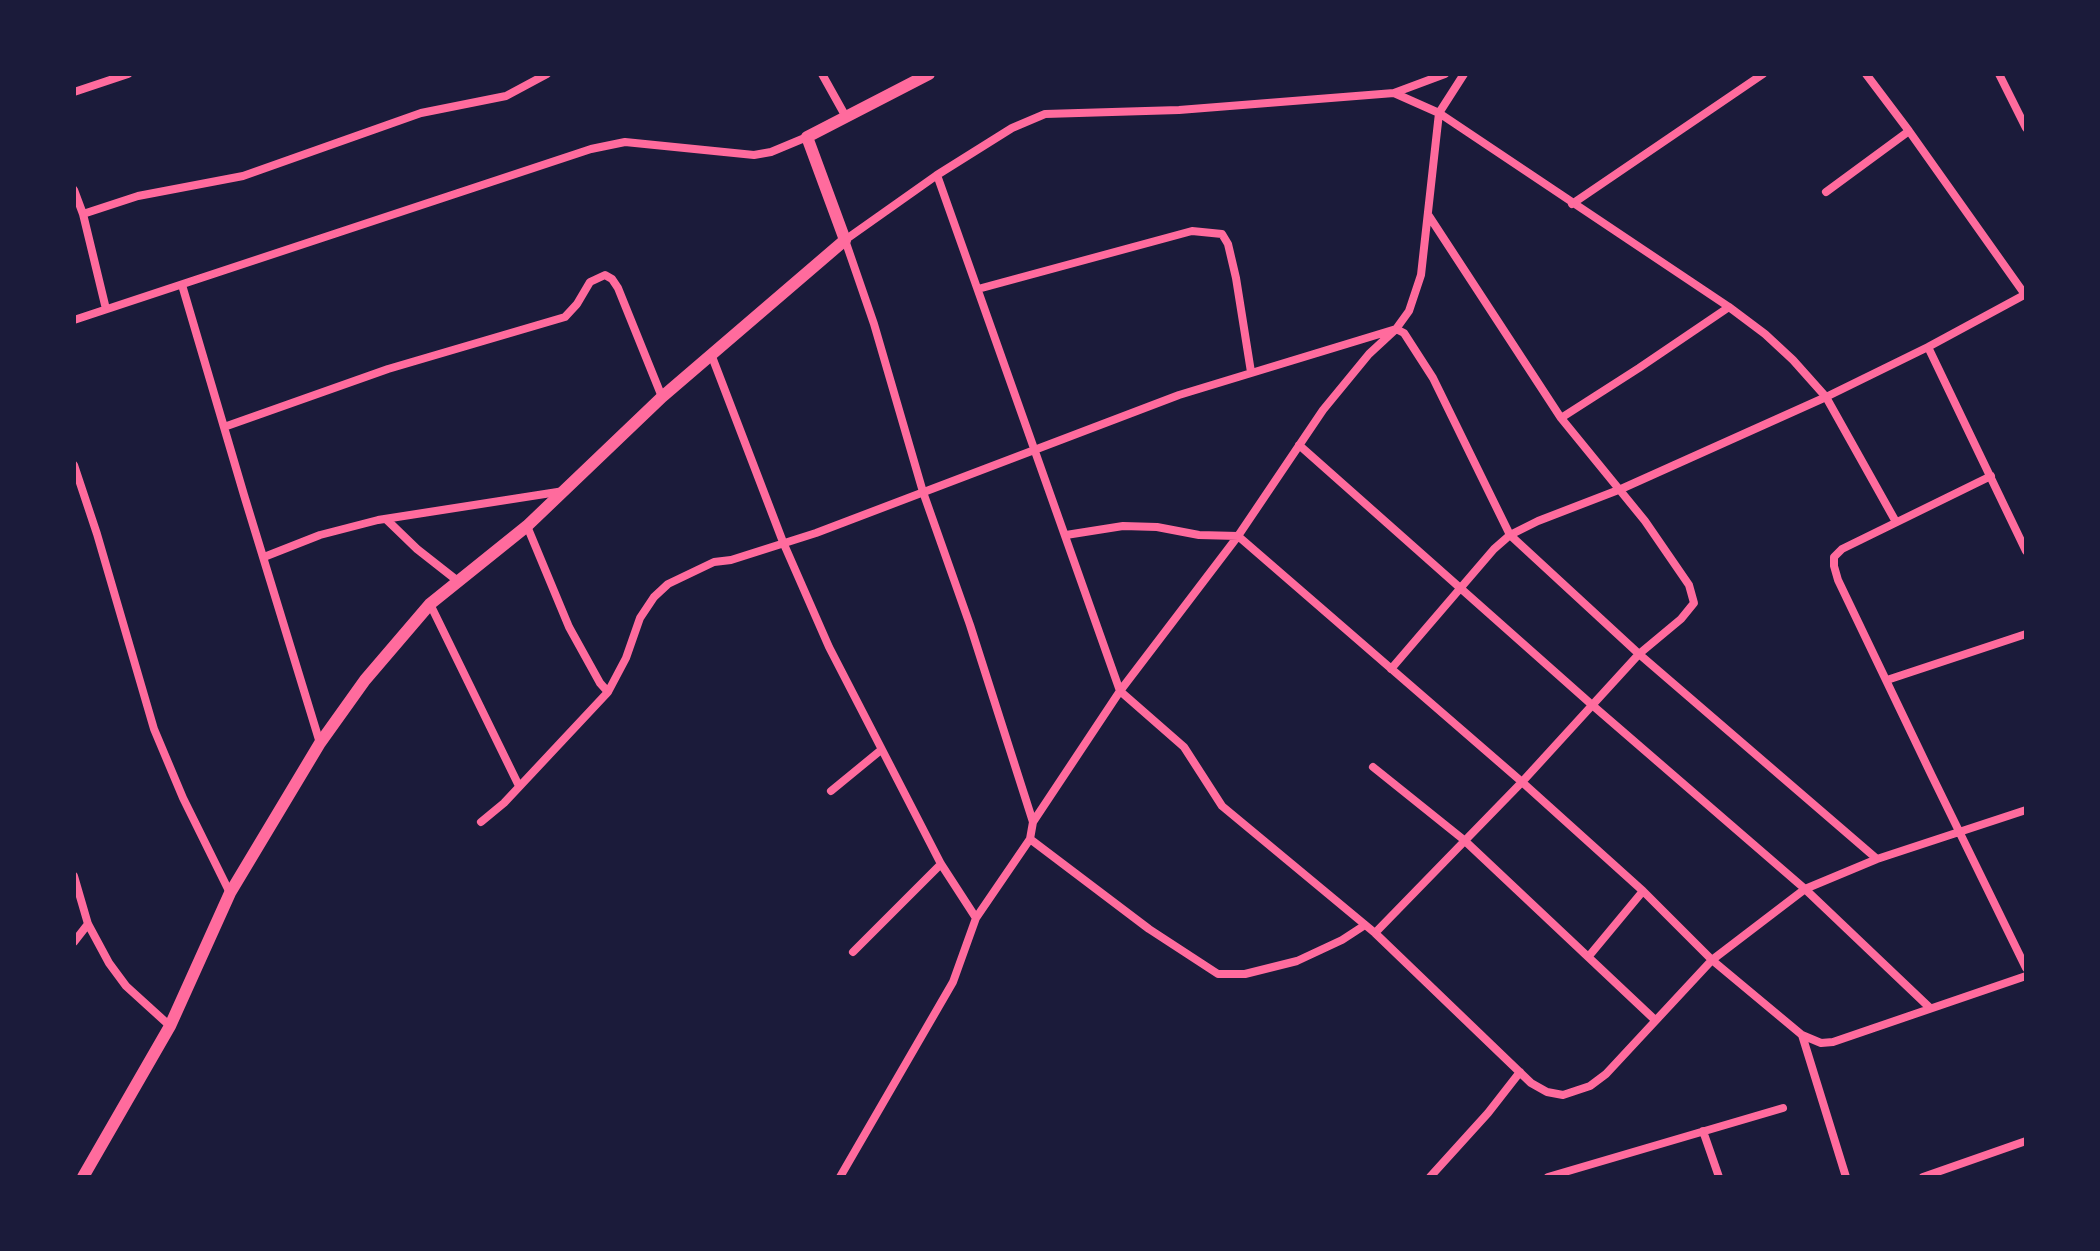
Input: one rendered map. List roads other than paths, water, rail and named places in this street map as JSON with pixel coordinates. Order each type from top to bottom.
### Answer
[{"type":"main road","points":[[82,1177],[170,1026],[230,893],[320,743],[365,680],[430,604],[527,526],[662,397],[845,240],[807,137],[929,74]]},
{"type":"street","points":[[74,92],[128,74]]},
{"type":"street","points":[[83,214],[138,196],[243,176],[421,113],[506,96],[547,74]]},
{"type":"street","points":[[822,74],[846,117]]},
{"type":"street","points":[[1033,822],[970,625],[923,492],[874,324],[845,240],[937,175],[1012,128],[1045,114],[1179,110],[1394,93],[1445,74]]},
{"type":"street","points":[[840,1177],[953,982],[976,918],[1030,839],[1033,822],[1120,691],[1238,536],[1351,374],[1396,329],[1409,311],[1415,297],[1428,215],[1439,113],[1464,74]]},
{"type":"street","points":[[1572,204],[1763,74]]},
{"type":"street","points":[[1391,669],[1494,549],[1510,535],[1826,397],[2025,295],[1866,74]]},
{"type":"street","points":[[1999,74],[2026,128]]},
{"type":"street","points":[[1394,93],[1439,113],[1729,307],[1793,360],[1826,397],[1896,522]]},
{"type":"street","points":[[1826,192],[1909,131]]},
{"type":"street","points":[[74,320],[591,149],[625,142],[754,155],[771,152],[807,137]]},
{"type":"street","points":[[937,175],[1120,691],[1184,747],[1222,806],[1375,933],[1531,1083],[1547,1092],[1563,1095],[1590,1086],[1606,1074],[1712,960],[1805,889],[1877,859],[2026,810]]},
{"type":"street","points":[[74,190],[83,214],[106,309]]},
{"type":"street","points":[[1375,933],[1522,782],[1639,654],[1690,610],[1694,603],[1693,593],[1621,489],[1561,418],[1428,215]]},
{"type":"street","points":[[978,289],[1192,231],[1222,234],[1228,244],[1251,372]]},
{"type":"street","points":[[224,427],[388,369],[570,313],[590,282],[605,275],[612,279],[662,397]]},
{"type":"street","points":[[182,285],[320,743]]},
{"type":"street","points":[[1561,418],[1729,307]]},
{"type":"street","points":[[481,822],[504,803],[608,692],[626,658],[640,618],[654,597],[668,584],[714,562],[731,560],[816,533],[1179,395],[1396,329],[1404,333],[1433,378],[1510,535],[1639,654],[1877,859]]},
{"type":"street","points":[[1928,347],[2026,551]]},
{"type":"street","points":[[711,354],[783,542],[829,647],[941,864],[976,918]]},
{"type":"street","points":[[1299,445],[1805,889],[1930,1008]]},
{"type":"street","points":[[74,465],[154,729],[183,798],[230,893]]},
{"type":"street","points":[[1991,476],[1842,549],[1834,557],[1838,580],[2026,968]]},
{"type":"street","points":[[264,557],[320,535],[387,520],[565,491]]},
{"type":"street","points":[[387,520],[459,582]]},
{"type":"street","points":[[527,526],[569,627],[592,671],[608,692]]},
{"type":"street","points":[[1066,535],[1123,526],[1238,536],[1522,782],[1643,891],[1712,960],[1802,1035],[1821,1043],[1833,1042],[2026,976]]},
{"type":"street","points":[[430,604],[519,786]]},
{"type":"street","points":[[1887,680],[2026,634]]},
{"type":"street","points":[[831,791],[881,750]]},
{"type":"street","points":[[1373,767],[1464,840],[1654,1019]]},
{"type":"street","points":[[1030,839],[1149,929],[1218,974],[1254,973],[1297,961],[1342,940],[1365,925]]},
{"type":"street","points":[[853,952],[941,864]]},
{"type":"street","points":[[74,876],[88,924],[118,977],[170,1026]]},
{"type":"street","points":[[1589,956],[1643,891]]},
{"type":"street","points":[[74,942],[88,924]]},
{"type":"street","points":[[1802,1035],[1846,1177]]},
{"type":"street","points":[[1430,1177],[1520,1072]]},
{"type":"street","points":[[1548,1177],[1783,1108]]},
{"type":"street","points":[[1703,1131],[1719,1177]]},
{"type":"street","points":[[1923,1177],[2026,1141]]},
{"type":"street","points":[[74,1173],[82,1177]]}]
